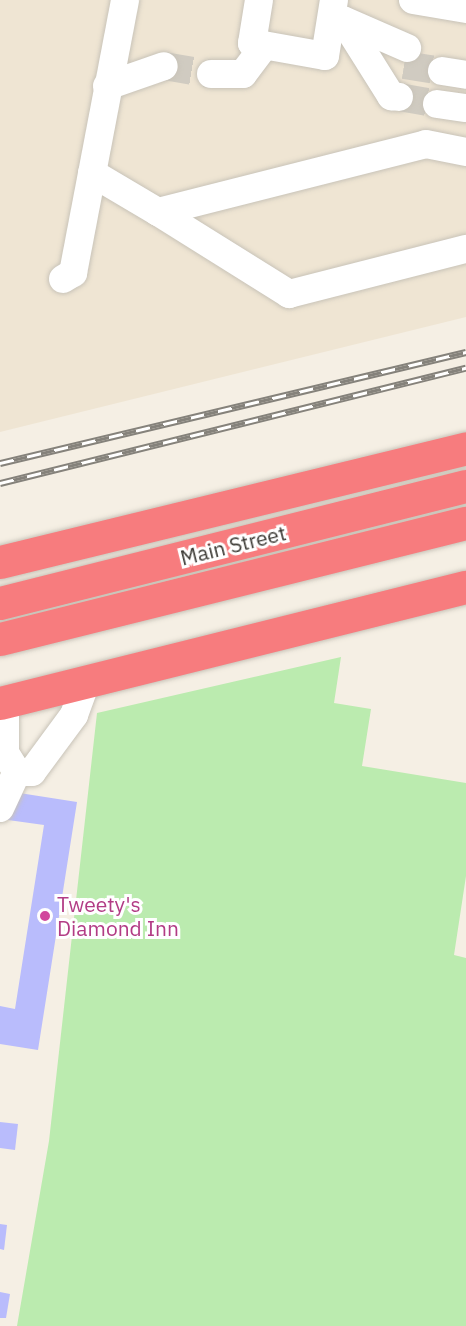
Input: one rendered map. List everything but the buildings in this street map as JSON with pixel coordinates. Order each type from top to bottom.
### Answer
[{"type":"highway","points":[[0,562],[466,448]]},
{"type":"highway","name":"Main Street","points":[[0,603],[466,486]]},
{"type":"highway","name":"Main Street","points":[[0,639],[466,523]]},
{"type":"highway","points":[[2,702],[466,587]]},
{"type":"lane","points":[[63,279],[73,273],[125,0]]},
{"type":"lane","points":[[259,0],[252,42],[265,45],[325,56],[349,20]]},
{"type":"lane","points":[[413,0],[466,9]]},
{"type":"lane","points":[[349,20],[403,73],[391,96],[349,20]]},
{"type":"lane","points":[[211,74],[243,74],[265,45]]},
{"type":"lane","points":[[107,86],[164,66]]},
{"type":"lane","points":[[452,78],[466,108]]},
{"type":"lane","points":[[158,212],[426,144],[466,152]]},
{"type":"lane","points":[[92,172],[289,294],[466,249]]},
{"type":"lane","points":[[17,772],[32,772],[74,715],[86,682]]},
{"type":"lane","points":[[2,702],[4,753],[17,772]]},
{"type":"lane","points":[[0,808],[17,772]]},
{"type":"shaded area","points":[[0,0],[466,0],[466,317],[0,432]]},
{"type":"green space","points":[[341,657],[334,703],[371,709],[362,766],[466,783],[466,876],[454,955],[466,958],[466,1326],[17,1326],[49,1141],[97,713]]},
{"type":"tunnel","points":[[404,65],[442,71]]},
{"type":"tunnel","points":[[164,66],[211,74]]},
{"type":"tunnel","points":[[399,97],[437,104]]},
{"type":"railway","points":[[0,463],[466,352]]},
{"type":"railway","points":[[0,483],[466,368]]},
{"type":"place","name":"Tweety's Diamond Inn","points":[[45,916]]}]
